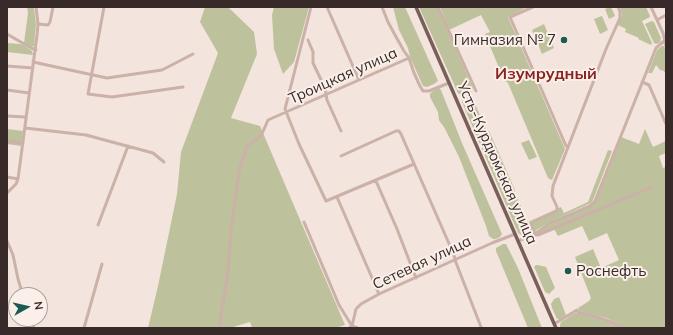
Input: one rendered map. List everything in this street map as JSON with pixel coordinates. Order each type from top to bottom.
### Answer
[{"type":"main road","name":"Усть-Курдюмская улица","points":[[416,7],[556,328]]},
{"type":"street","points":[[7,193],[16,184],[18,179],[33,62],[36,50],[38,24],[36,7]]},
{"type":"street","points":[[38,24],[48,25],[53,7]]},
{"type":"street","points":[[104,7],[88,94],[112,96],[183,87]]},
{"type":"street","points":[[311,7],[285,109],[299,144],[326,201],[414,164]]},
{"type":"street","points":[[327,7],[359,80]]},
{"type":"street","points":[[382,7],[395,36],[409,58],[417,80],[423,91],[428,91],[449,83]]},
{"type":"street","points":[[438,7],[476,91]]},
{"type":"street","points":[[533,7],[510,17],[566,146],[568,146]]},
{"type":"street","points":[[535,234],[531,225],[533,222],[557,210],[552,196],[552,190],[606,49],[620,18],[618,7]]},
{"type":"street","points":[[651,7],[663,33],[666,46]]},
{"type":"street","points":[[657,20],[666,15]]},
{"type":"street","points":[[7,34],[36,50]]},
{"type":"street","points":[[308,40],[313,52],[313,63],[325,88],[327,100],[341,131]]},
{"type":"street","points":[[518,242],[535,234],[550,223],[592,204],[595,201],[656,48],[664,41]]},
{"type":"street","points":[[33,62],[107,78],[162,70],[193,54]]},
{"type":"street","name":"Троицкая улица","points":[[219,328],[228,273],[240,167],[247,146],[261,136],[268,120],[409,58]]},
{"type":"street","points":[[7,66],[33,68]]},
{"type":"street","points":[[642,82],[649,85],[666,124]]},
{"type":"street","points":[[7,90],[30,93]]},
{"type":"street","points":[[7,116],[26,117]]},
{"type":"street","points":[[25,128],[86,135],[153,153],[164,162]]},
{"type":"street","points":[[341,156],[396,132],[401,134],[454,255],[481,327]]},
{"type":"street","points":[[7,141],[23,143]]},
{"type":"street","points":[[98,225],[128,146]]},
{"type":"street","points":[[7,177],[18,179]]},
{"type":"street","points":[[376,181],[416,278]]},
{"type":"street","points":[[535,234],[538,235],[652,187]]},
{"type":"street","points":[[337,197],[379,294]]},
{"type":"street","points":[[304,222],[339,305],[351,327],[358,328]]},
{"type":"street","name":"Сетевая улица","points":[[351,327],[356,310],[362,304],[379,294],[515,234]]},
{"type":"street","points":[[7,241],[15,262],[20,287]]},
{"type":"street","points":[[84,328],[102,264]]},
{"type":"street","points":[[554,324],[577,310],[578,312],[614,322],[623,328]]},
{"type":"green space","points":[[27,7],[34,7],[36,24],[34,46],[31,47],[24,43],[28,13]]},
{"type":"green space","points":[[205,7],[228,7],[254,32],[257,54],[231,118],[260,126],[345,325],[335,328],[252,328],[250,322],[230,328],[148,328],[177,194],[181,152],[218,53],[200,22]]},
{"type":"green space","points":[[274,7],[309,7],[294,62],[283,74],[274,49],[272,15]]},
{"type":"green space","points":[[393,7],[405,7],[438,81],[434,84],[427,87],[423,86],[399,30]]},
{"type":"green space","points":[[419,7],[437,7],[473,88],[471,92],[462,96],[458,93]]},
{"type":"green space","points":[[440,7],[527,7],[508,17],[565,149],[552,180],[548,178],[508,83],[504,80],[485,34],[490,32],[481,15],[449,29]]},
{"type":"green space","points":[[610,7],[615,16],[609,19],[605,9]]},
{"type":"green space","points":[[620,7],[646,7],[650,17],[642,21],[652,43],[651,45],[625,32],[626,29],[618,25],[622,15]]},
{"type":"green space","points":[[602,16],[608,30],[600,34],[594,19]]},
{"type":"green space","points":[[652,21],[654,22],[661,38],[660,42],[657,44],[654,43],[645,24]]},
{"type":"green space","points":[[544,24],[554,48],[542,54],[532,30]]},
{"type":"green space","points":[[7,43],[23,45],[32,51],[33,55],[7,52]]},
{"type":"green space","points":[[664,46],[666,50],[666,75],[664,71],[660,70],[656,65],[652,73],[648,73],[657,50]]},
{"type":"green space","points":[[439,88],[502,234],[496,239],[489,236],[459,157],[439,120],[438,112],[430,97],[432,92]]},
{"type":"green space","points":[[471,95],[487,131],[489,131],[528,222],[561,207],[564,213],[588,202],[608,150],[612,151],[591,203],[549,222],[526,236],[518,233],[462,102],[464,98]]},
{"type":"green space","points":[[7,129],[23,131],[21,146],[7,144]]},
{"type":"green space","points":[[645,129],[653,147],[666,141],[666,153],[659,156],[663,168],[666,167],[666,328],[625,328],[606,318],[579,310],[578,308],[591,298],[575,257],[593,249],[601,268],[619,260],[607,233],[589,241],[582,226],[558,236],[554,229],[528,240],[551,224],[595,202],[621,137],[639,144]]},
{"type":"green space","points":[[529,140],[537,157],[529,160],[521,143]]},
{"type":"green space","points":[[506,244],[518,268],[542,328],[528,328],[496,251],[496,248]]},
{"type":"green space","points":[[536,265],[546,267],[555,288],[549,294],[545,292],[534,267]]},
{"type":"green space","points":[[559,297],[566,315],[560,319],[557,319],[551,304],[554,299]]},
{"type":"green space","points":[[575,313],[593,317],[621,328],[560,328],[561,322]]},
{"type":"place","name":"Гимназия № 7","points":[[564,40]]},
{"type":"place","name":"Роснефть","points":[[568,271]]},
{"type":"district","name":"Изумрудный","points":[[546,74]]}]
